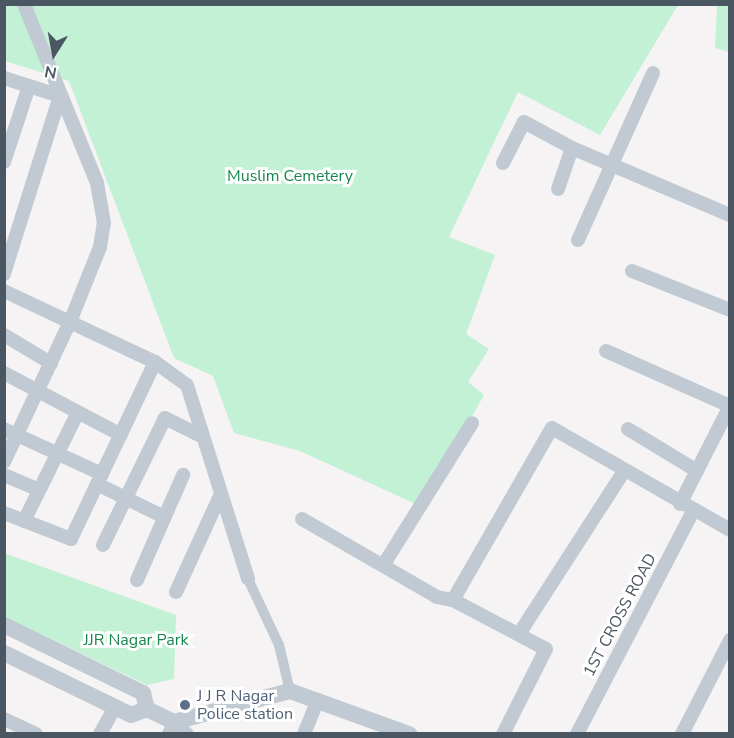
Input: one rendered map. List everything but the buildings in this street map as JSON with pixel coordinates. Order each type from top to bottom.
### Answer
[{"type":"street","points":[[4,462],[11,432],[38,392],[70,322],[100,247],[104,223],[97,183],[24,4]]},
{"type":"street","points":[[578,240],[609,164],[621,150],[636,105],[653,73]]},
{"type":"street","points":[[4,78],[60,96]]},
{"type":"street","points":[[4,162],[28,86]]},
{"type":"street","points":[[4,274],[60,96]]},
{"type":"street","points":[[503,163],[524,122],[572,148],[729,214]]},
{"type":"street","points":[[558,189],[572,148]]},
{"type":"street","points":[[632,272],[729,310]]},
{"type":"street","points":[[4,291],[155,362],[187,386],[248,579],[279,645],[290,691]]},
{"type":"street","points":[[4,334],[51,363]]},
{"type":"street","points":[[606,351],[729,406]]},
{"type":"street","points":[[4,513],[71,539],[155,362]]},
{"type":"street","points":[[4,373],[120,435]]},
{"type":"street","name":"1ST CROSS ROAD","points":[[577,734],[686,508],[697,471],[729,406]]},
{"type":"street","points":[[24,521],[77,414]]},
{"type":"street","points":[[103,545],[165,418],[204,437]]},
{"type":"street","points":[[384,564],[472,423]]},
{"type":"street","points":[[453,600],[552,428],[686,508],[729,530]]},
{"type":"street","points":[[628,429],[697,471]]},
{"type":"street","points":[[11,432],[57,454],[100,479],[126,498],[164,517]]},
{"type":"street","points":[[519,634],[624,471]]},
{"type":"street","points":[[4,475],[39,490]]},
{"type":"street","points":[[137,580],[183,475]]},
{"type":"street","points":[[176,592],[220,496]]},
{"type":"street","points":[[302,519],[384,564],[437,597],[453,600],[546,650],[503,734]]},
{"type":"street","points":[[4,625],[143,693],[147,709],[171,728],[187,734]]},
{"type":"street","points":[[681,734],[729,640]]},
{"type":"street","points":[[4,653],[131,715],[147,709]]},
{"type":"street","points":[[171,728],[290,691],[409,734]]},
{"type":"street","points":[[304,734],[318,700]]},
{"type":"street","points":[[100,734],[114,707]]},
{"type":"street","points":[[4,719],[36,734]]},
{"type":"green space","name":"Muslim Cemetery","points":[[5,5],[678,5],[600,135],[518,92],[449,237],[495,255],[466,334],[489,349],[468,382],[484,395],[422,507],[300,451],[234,433],[213,376],[174,358],[69,81],[5,61]]},
{"type":"green space","points":[[717,5],[729,5],[729,52],[715,48]]},
{"type":"green space","name":"JJR Nagar Park","points":[[4,553],[176,615],[174,679],[147,685],[5,617]]},
{"type":"place","name":"J J R Nagar Police station","points":[[185,705]]}]
